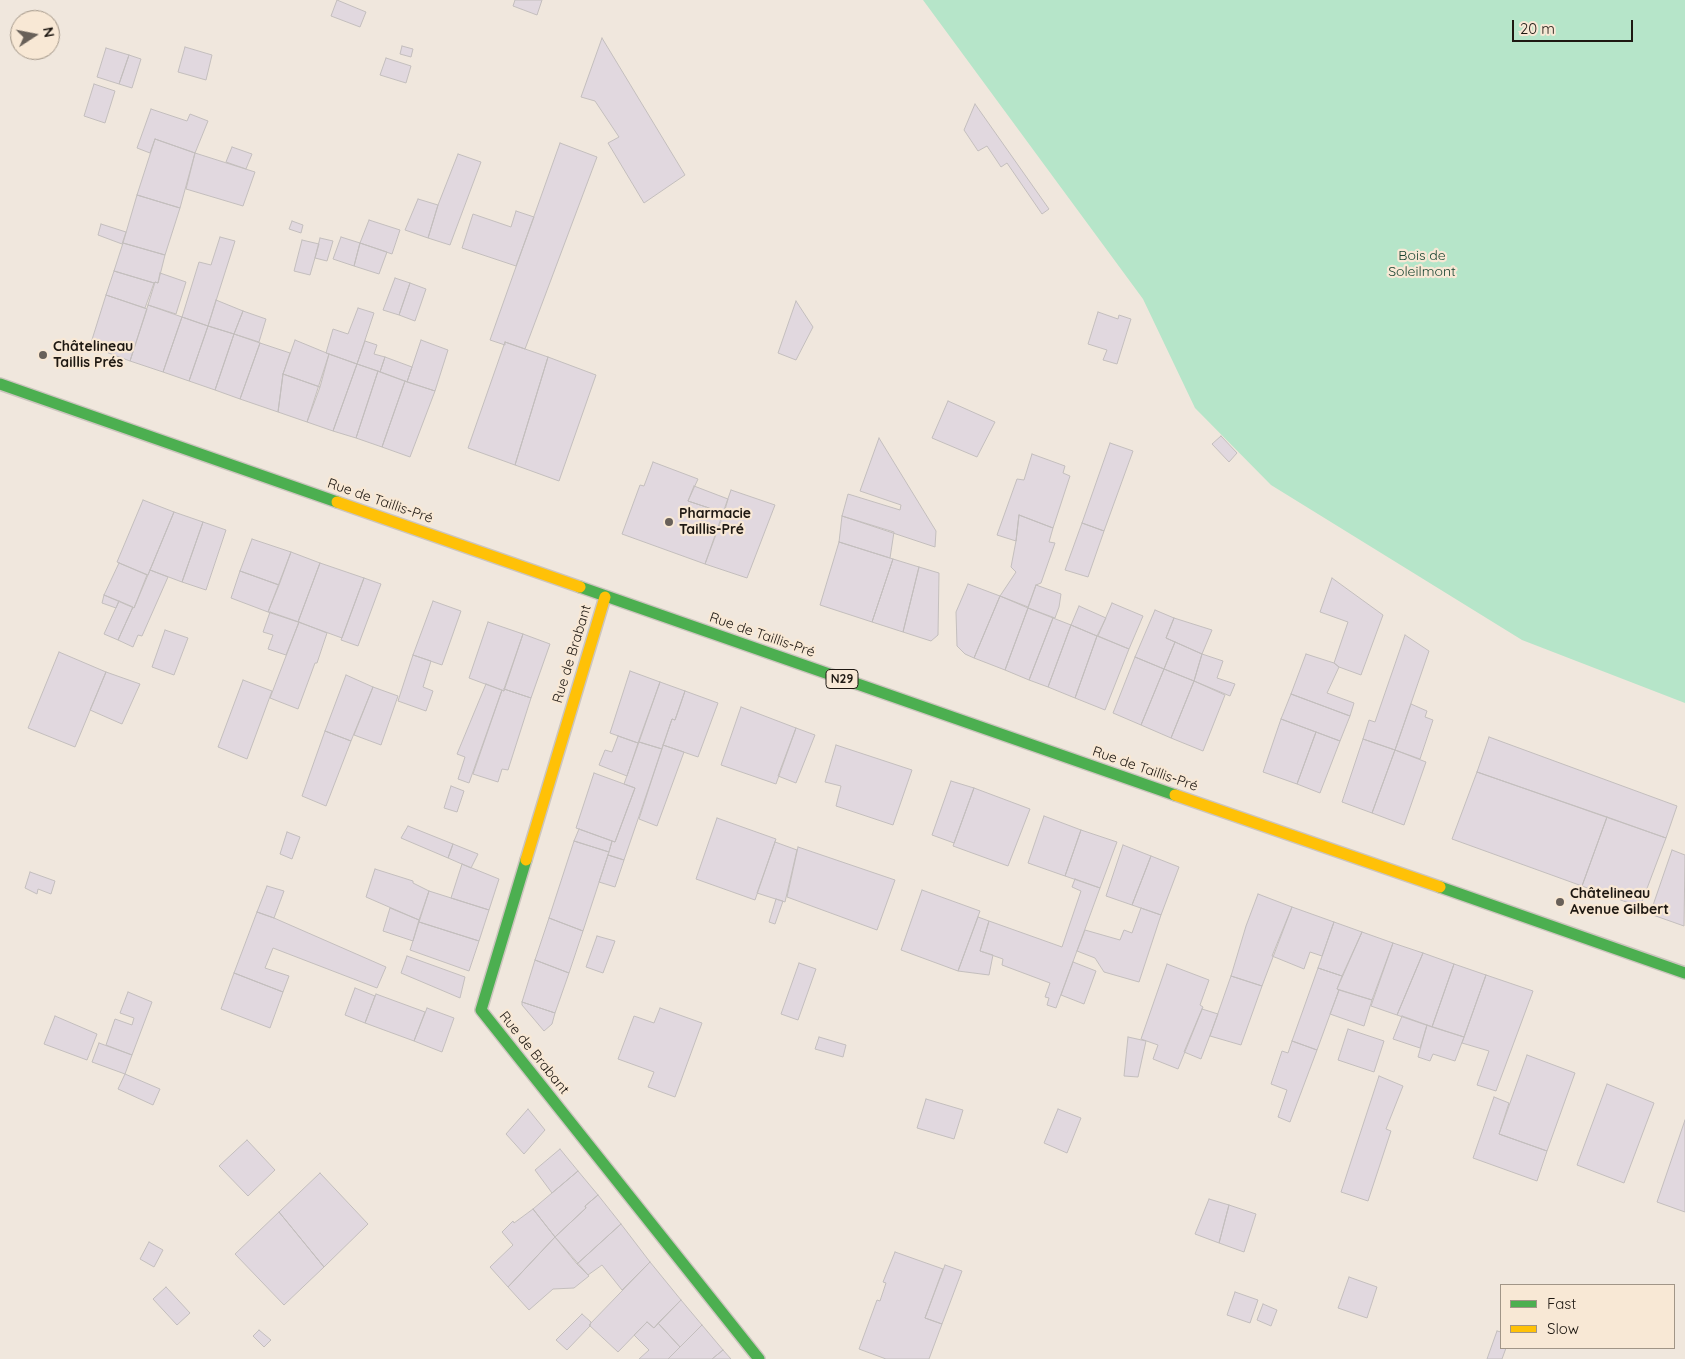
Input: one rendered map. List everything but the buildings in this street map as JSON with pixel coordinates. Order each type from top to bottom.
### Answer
[{"type":"main road","name":"Rue de Taillis-Pré","points":[[0,384],[1685,973]]},
{"type":"main road","name":"Rue de Brabant","points":[[605,597],[481,1010],[759,1359]]},
{"type":"green space","name":"Bois de Soleilmont","points":[[923,0],[1685,0],[1685,703],[1522,640],[1271,485],[1195,408],[1143,299]]},
{"type":"traffic: fast","points":[[0,384],[337,502]]},
{"type":"traffic: fast","points":[[580,587],[1175,795]]},
{"type":"traffic: fast","points":[[526,860],[481,1010],[759,1359]]},
{"type":"traffic: fast","points":[[1440,887],[1685,973]]},
{"type":"traffic: slow","points":[[337,502],[580,587]]},
{"type":"traffic: slow","points":[[526,860],[605,597]]},
{"type":"traffic: slow","points":[[1175,795],[1440,887]]},
{"type":"place","name":"Châtelineau Taillis Prés","points":[[43,355]]},
{"type":"place","name":"Pharmacie Taillis-Pré","points":[[669,522]]},
{"type":"place","name":"Châtelineau Avenue Gilbert","points":[[1560,902]]}]
